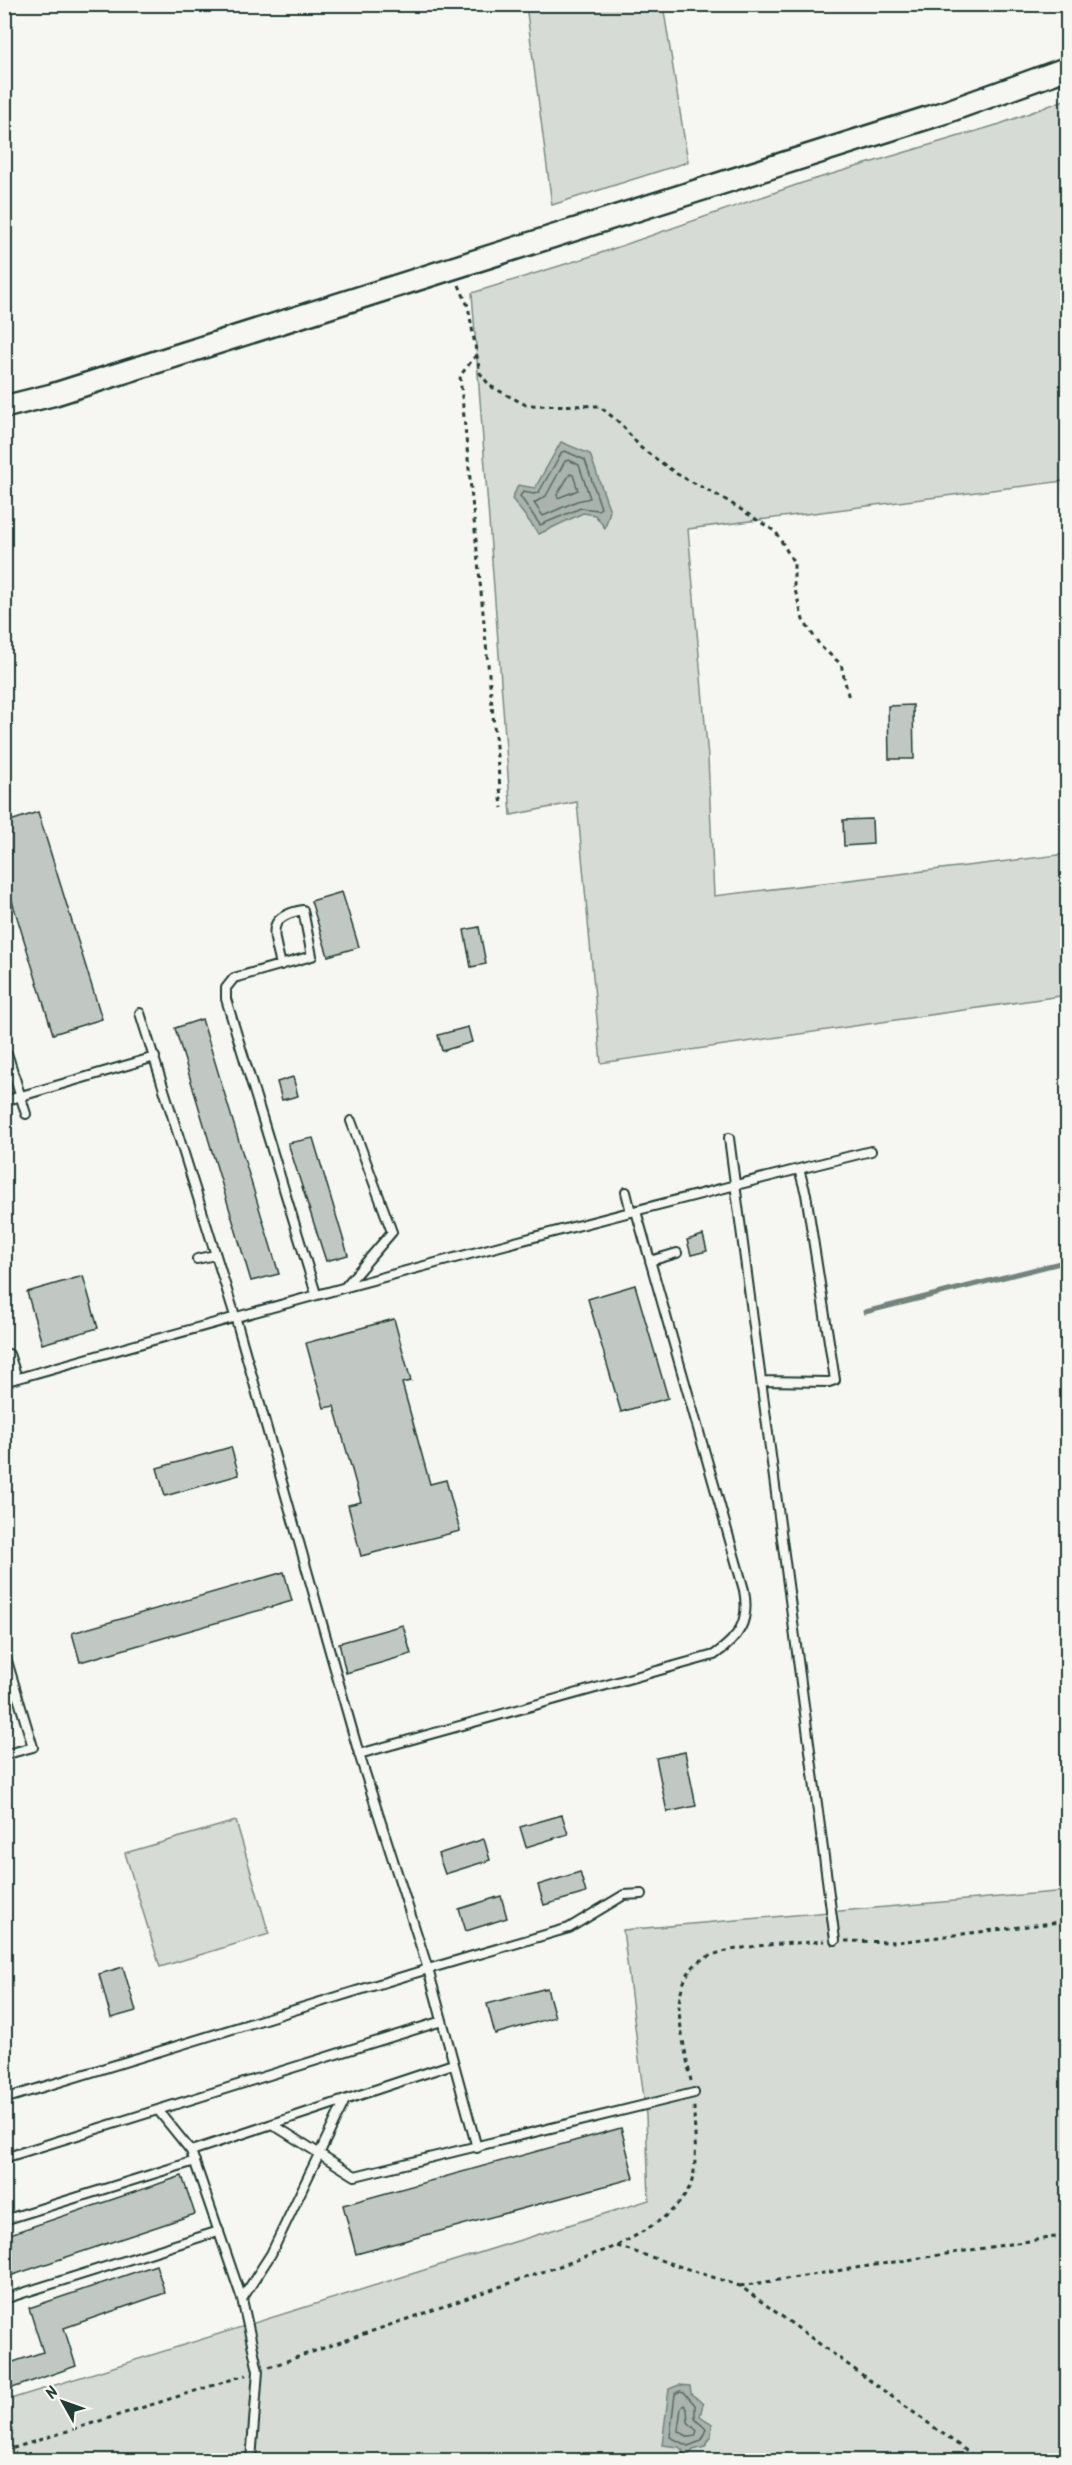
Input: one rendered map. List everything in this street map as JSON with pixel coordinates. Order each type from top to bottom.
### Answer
[{"type":"street","points":[[4,407],[52,395],[453,270],[946,112],[1068,68]]},
{"type":"lane","points":[[281,965],[274,934],[275,926],[284,914],[303,910],[312,956],[281,965],[234,978],[226,988],[226,999],[316,1294]]},
{"type":"lane","points":[[140,1013],[235,1316],[359,1754],[428,1969],[477,2148]]},
{"type":"lane","points":[[8,1056],[26,1114]]},
{"type":"lane","points":[[4,1101],[155,1057]]},
{"type":"lane","points":[[345,1287],[392,1232],[351,1121]]},
{"type":"lane","points":[[729,1138],[836,1940]]},
{"type":"lane","points":[[4,1382],[316,1294],[735,1184],[871,1151]]},
{"type":"lane","points":[[761,1381],[829,1382],[835,1380],[806,1194],[799,1169]]},
{"type":"lane","points":[[359,1754],[714,1655],[737,1635],[744,1622],[747,1606],[744,1590],[650,1261],[626,1192]]},
{"type":"lane","points":[[650,1261],[677,1253]]},
{"type":"lane","points":[[197,1259],[215,1255]]},
{"type":"lane","points":[[9,1354],[17,1378]]},
{"type":"lane","points":[[4,1651],[33,1747],[4,1755]]},
{"type":"lane","points":[[4,2099],[569,1928],[586,1920],[624,1895],[642,1894]]},
{"type":"lane","points":[[4,2158],[442,2021]]},
{"type":"lane","points":[[191,2151],[453,2064]]},
{"type":"lane","points":[[272,2124],[355,2176],[477,2148],[694,2093]]},
{"type":"lane","points":[[242,2299],[271,2254],[345,2100]]},
{"type":"lane","points":[[158,2110],[191,2151],[242,2299],[258,2371],[251,2460]]},
{"type":"lane","points":[[4,2220],[195,2162]]},
{"type":"lane","points":[[4,2299],[219,2231]]},
{"type":"path","points":[[453,270],[468,306],[480,373],[490,386],[526,405],[599,406],[620,423],[641,448],[677,474],[726,500],[776,532],[794,563],[794,586],[803,620],[821,647],[841,664],[849,699]]},
{"type":"path","points":[[476,354],[460,376],[502,808]]},
{"type":"path","points":[[4,2451],[258,2371],[617,2246],[646,2230],[672,2210],[689,2186],[694,2172],[694,2093],[679,2009],[686,1976],[698,1962],[710,1955],[732,1950],[836,1940],[898,1941],[1068,1922]]},
{"type":"path","points":[[740,2286],[1068,2235]]},
{"type":"path","points":[[617,2246],[740,2286],[979,2460]]},
{"type":"shaded area","points":[[526,5],[663,5],[688,162],[552,205]]},
{"type":"shaded area","points":[[1067,99],[1067,557],[1063,481],[688,529],[708,758],[714,896],[1067,854],[1067,995],[601,1063],[577,802],[511,815],[472,293],[598,254],[802,183],[1000,124]]},
{"type":"shaded area","points":[[236,1821],[269,1934],[160,1967],[125,1853]]},
{"type":"shaded area","points":[[1067,1891],[1067,2460],[5,2460],[4,2401],[649,2200],[646,2115],[623,1930]]},
{"type":"water","points":[[561,442],[590,454],[610,511],[605,528],[595,515],[583,513],[539,534],[512,499],[518,485],[535,488]]},
{"type":"water","points":[[679,2385],[690,2386],[691,2393],[703,2404],[700,2416],[712,2424],[711,2437],[705,2447],[693,2450],[686,2458],[682,2457],[683,2451],[679,2447],[662,2445],[669,2389]]},
{"type":"building","points":[[913,705],[914,759],[889,759],[888,706]]},
{"type":"building","points":[[38,812],[102,1019],[53,1034],[4,875],[4,823]]},
{"type":"building","points":[[872,819],[873,844],[844,846],[843,820]]},
{"type":"building","points":[[342,892],[359,947],[328,956],[311,901]]},
{"type":"building","points":[[479,927],[486,964],[471,967],[464,930]]},
{"type":"building","points":[[202,1019],[279,1274],[251,1281],[175,1028]]},
{"type":"building","points":[[468,1027],[472,1042],[442,1051],[438,1035]]},
{"type":"building","points":[[293,1077],[298,1096],[282,1100],[277,1082]]},
{"type":"building","points":[[313,1138],[348,1255],[326,1261],[288,1143]]},
{"type":"building","points":[[703,1235],[707,1251],[691,1255],[687,1240]]},
{"type":"building","points":[[83,1276],[98,1328],[42,1344],[27,1292]]},
{"type":"building","points":[[635,1285],[668,1398],[621,1412],[588,1299]]},
{"type":"building","points":[[394,1319],[411,1381],[402,1383],[430,1484],[446,1480],[460,1531],[361,1556],[348,1505],[361,1502],[334,1406],[324,1408],[306,1343]]},
{"type":"building","points":[[231,1447],[239,1475],[165,1496],[157,1468]]},
{"type":"building","points":[[284,1572],[292,1601],[80,1662],[72,1633]]},
{"type":"building","points":[[403,1625],[411,1654],[346,1673],[339,1643]]},
{"type":"building","points":[[685,1752],[696,1806],[667,1812],[656,1758]]},
{"type":"building","points":[[562,1815],[568,1834],[526,1847],[520,1827]]},
{"type":"building","points":[[484,1839],[490,1860],[445,1874],[438,1854]]},
{"type":"building","points":[[580,1872],[586,1893],[544,1905],[538,1885]]},
{"type":"building","points":[[501,1896],[507,1918],[466,1931],[459,1909]]},
{"type":"building","points":[[123,1967],[136,2011],[111,2018],[99,1974]]},
{"type":"building","points":[[547,1988],[555,2017],[495,2034],[487,2004]]},
{"type":"building","points":[[621,2128],[634,2178],[356,2254],[343,2205]]},
{"type":"building","points":[[182,2176],[195,2214],[4,2278],[4,2236]]},
{"type":"building","points":[[156,2265],[165,2293],[64,2328],[76,2366],[4,2391],[4,2365],[43,2352],[29,2308]]},
{"type":"waterway","points":[[865,1312],[1068,1261]]}]
